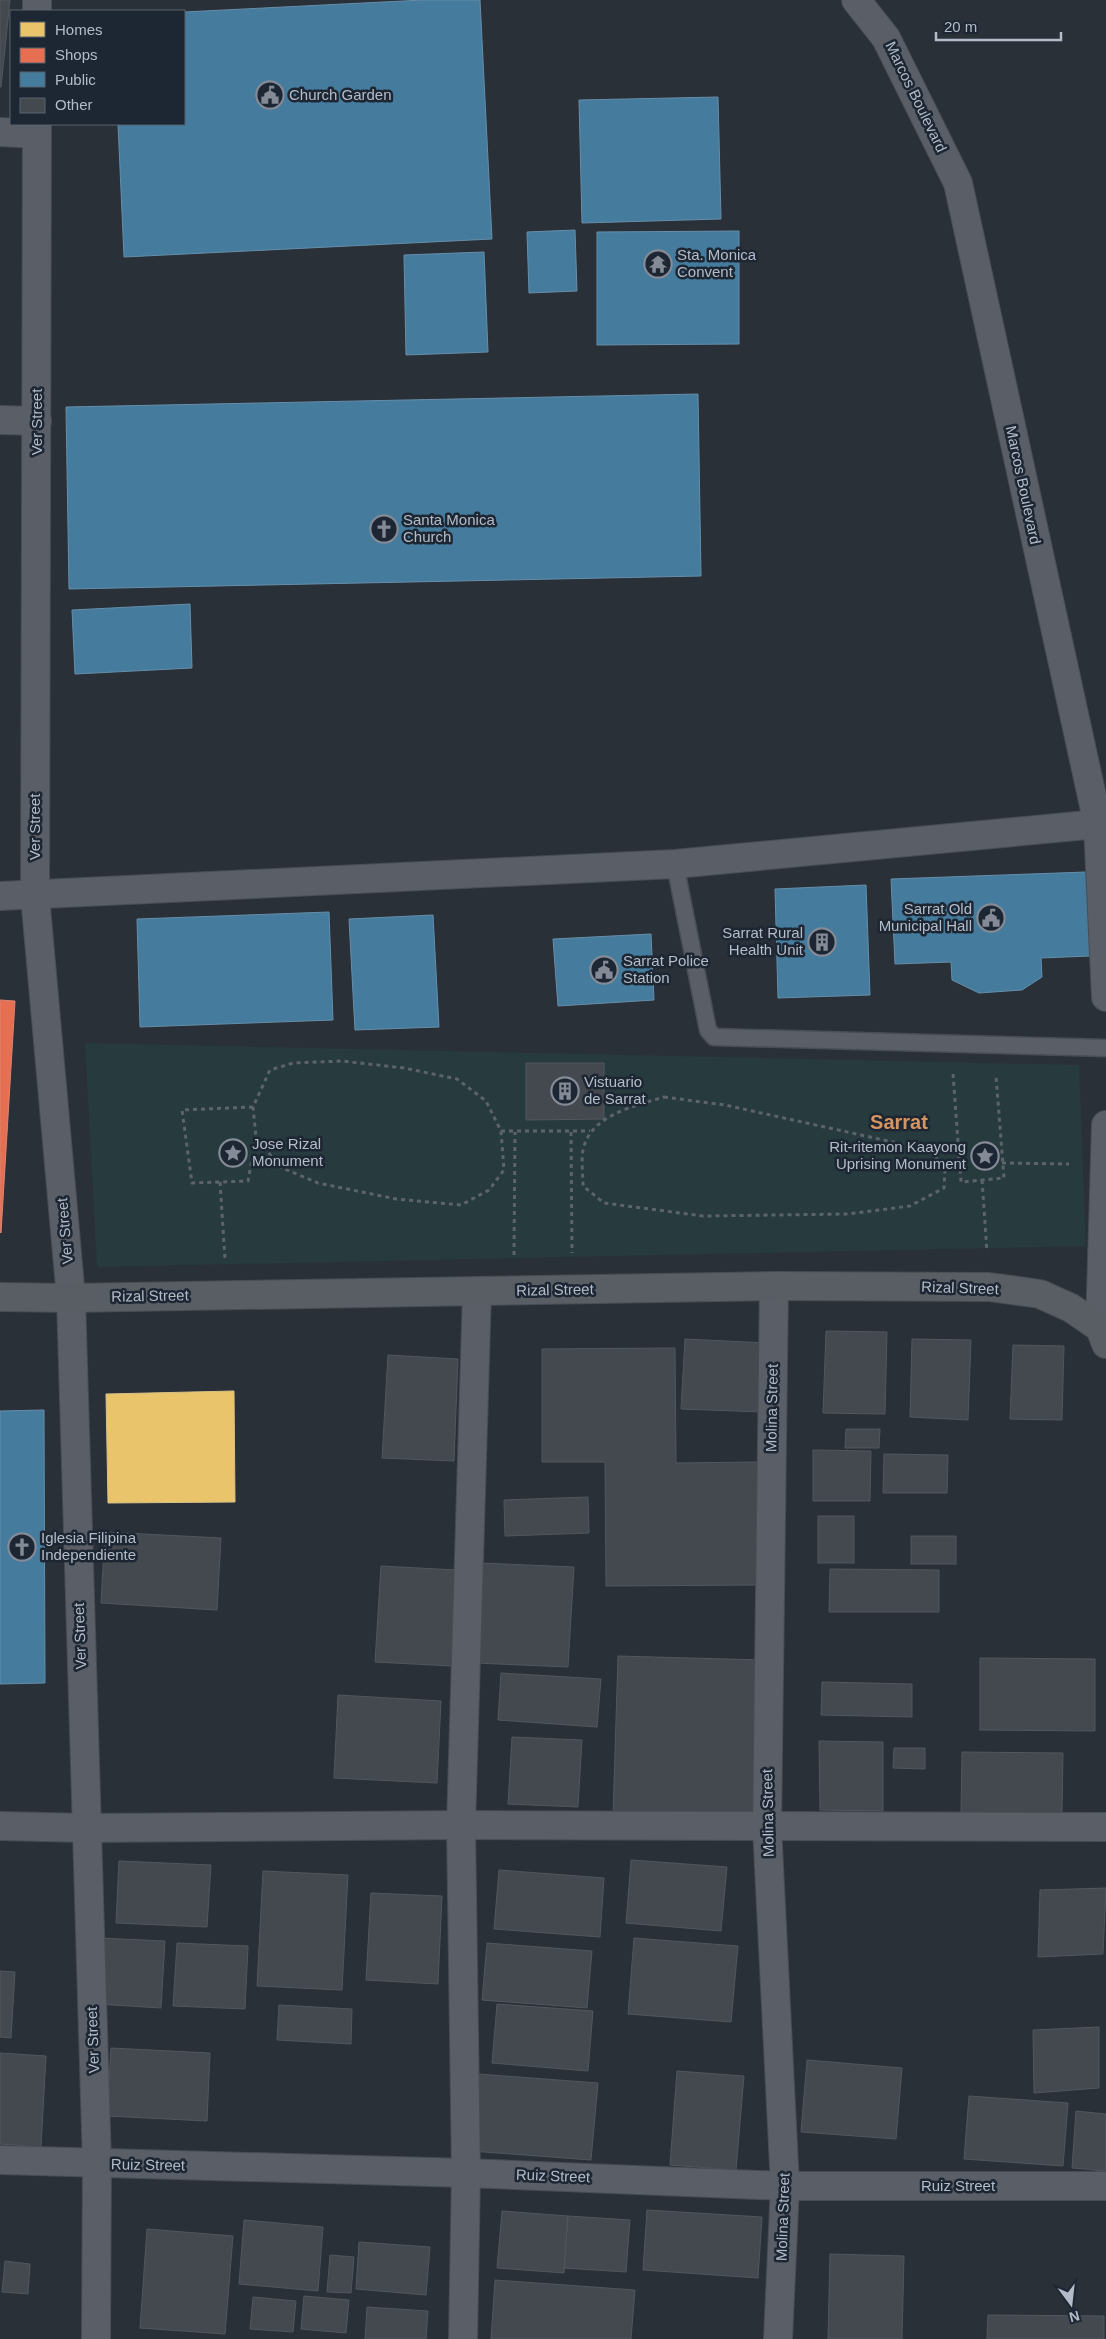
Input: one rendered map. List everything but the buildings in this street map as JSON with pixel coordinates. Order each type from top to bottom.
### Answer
[{"type":"main road","name":"Rizal Street","points":[[0,1297],[71,1298],[774,1286],[989,1287],[1040,1294],[1071,1308],[1103,1336]]},
{"type":"street","name":"Marcos Boulevard","points":[[856,0],[886,38],[958,183],[1098,824],[1106,997]]},
{"type":"street","points":[[0,132],[37,129]]},
{"type":"street","name":"Ver Street","points":[[37,129],[35,896],[71,1298],[97,2164],[96,2339]]},
{"type":"street","points":[[0,420],[37,421]]},
{"type":"street","points":[[0,896],[35,896],[675,864],[1098,824]]},
{"type":"street","points":[[1103,1336],[1106,1125]]},
{"type":"street","name":"Molina Street","points":[[774,1286],[767,1827],[785,2186],[778,2339]]},
{"type":"street","points":[[463,2339],[466,2173],[461,1825],[477,1290]]},
{"type":"street","points":[[0,1826],[86,1828],[461,1825],[1106,1827]]},
{"type":"street","name":"Ruiz Street","points":[[0,2160],[466,2173],[785,2186],[1106,2186]]},
{"type":"lane","points":[[675,864],[708,1030],[714,1037],[1106,1048]]},
{"type":"path","points":[[950,1044],[961,1182],[1004,1178],[993,1046]]},
{"type":"path","points":[[253,1107],[182,1110],[192,1183],[248,1181],[256,1137],[253,1107],[270,1070],[293,1063],[342,1061],[404,1068],[457,1079],[486,1101],[501,1131],[504,1170],[488,1190],[461,1205],[396,1198],[318,1183],[280,1167],[256,1137]]},
{"type":"path","points":[[501,1131],[590,1131],[621,1111],[664,1097],[725,1104],[929,1150],[945,1168],[944,1188],[910,1206],[847,1214],[704,1216],[604,1203],[583,1186],[583,1150],[590,1131]]},
{"type":"path","points":[[477,1290],[515,1254],[515,1132]]},
{"type":"path","points":[[571,1132],[572,1290]]},
{"type":"path","points":[[1002,1163],[1105,1165]]},
{"type":"path","points":[[945,1168],[959,1166]]},
{"type":"path","points":[[982,1180],[989,1287]]},
{"type":"path","points":[[220,1182],[228,1294]]},
{"type":"green space","points":[[85,1043],[1079,1065],[1086,1246],[97,1267]]},
{"type":"place","name":"Church Garden","points":[[270,95]]},
{"type":"place","name":"Sta. Monica Convent","points":[[658,264]]},
{"type":"place","name":"Santa Monica Church","points":[[384,529]]},
{"type":"place","name":"Sarrat Old Municipal Hall","points":[[991,918]]},
{"type":"place","name":"Sarrat Rural Health Unit","points":[[822,942]]},
{"type":"place","name":"Sarrat Police Station","points":[[604,970]]},
{"type":"place","name":"Vistuario de Sarrat","points":[[565,1091]]},
{"type":"place","name":"Jose Rizal Monument","points":[[233,1153]]},
{"type":"place","name":"Rit-ritemon Kaayong Uprising Monument","points":[[985,1156]]},
{"type":"place","name":"Iglesia Filipina Independiente","points":[[22,1547]]},
{"type":"district","name":"Sarrat","points":[[899,1122]]}]
